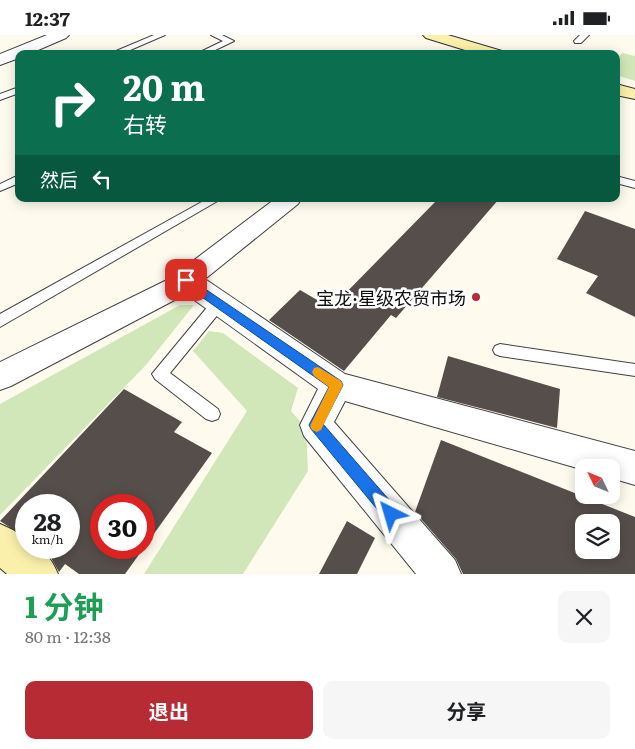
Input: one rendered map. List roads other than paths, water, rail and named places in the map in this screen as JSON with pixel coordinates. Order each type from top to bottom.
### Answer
[{"type":"street","points":[[24,50],[60,35]]},
{"type":"street","points":[[431,35],[486,49]]},
{"type":"street","points":[[0,60],[15,54]]},
{"type":"street","points":[[620,90],[635,94]]},
{"type":"street","points":[[0,377],[178,286],[286,202]]},
{"type":"street","points":[[186,280],[337,385],[635,468]]},
{"type":"street","points":[[337,385],[316,425],[441,574]]},
{"type":"street","points":[[0,543],[38,574]]},
{"type":"lane","points":[[122,50],[161,35]]},
{"type":"lane","points":[[209,50],[230,41],[215,35]]},
{"type":"lane","points":[[578,41],[585,35]]},
{"type":"lane","points":[[0,97],[15,91]]},
{"type":"lane","points":[[620,180],[635,185]]},
{"type":"lane","points":[[0,187],[15,181]]},
{"type":"lane","points":[[0,321],[210,202]]},
{"type":"lane","points":[[212,414],[160,375],[219,303]]},
{"type":"lane","points":[[500,350],[635,370]]},
{"type":"place","name":"宝龙·星级农贸市场","points":[[476,297]]}]
